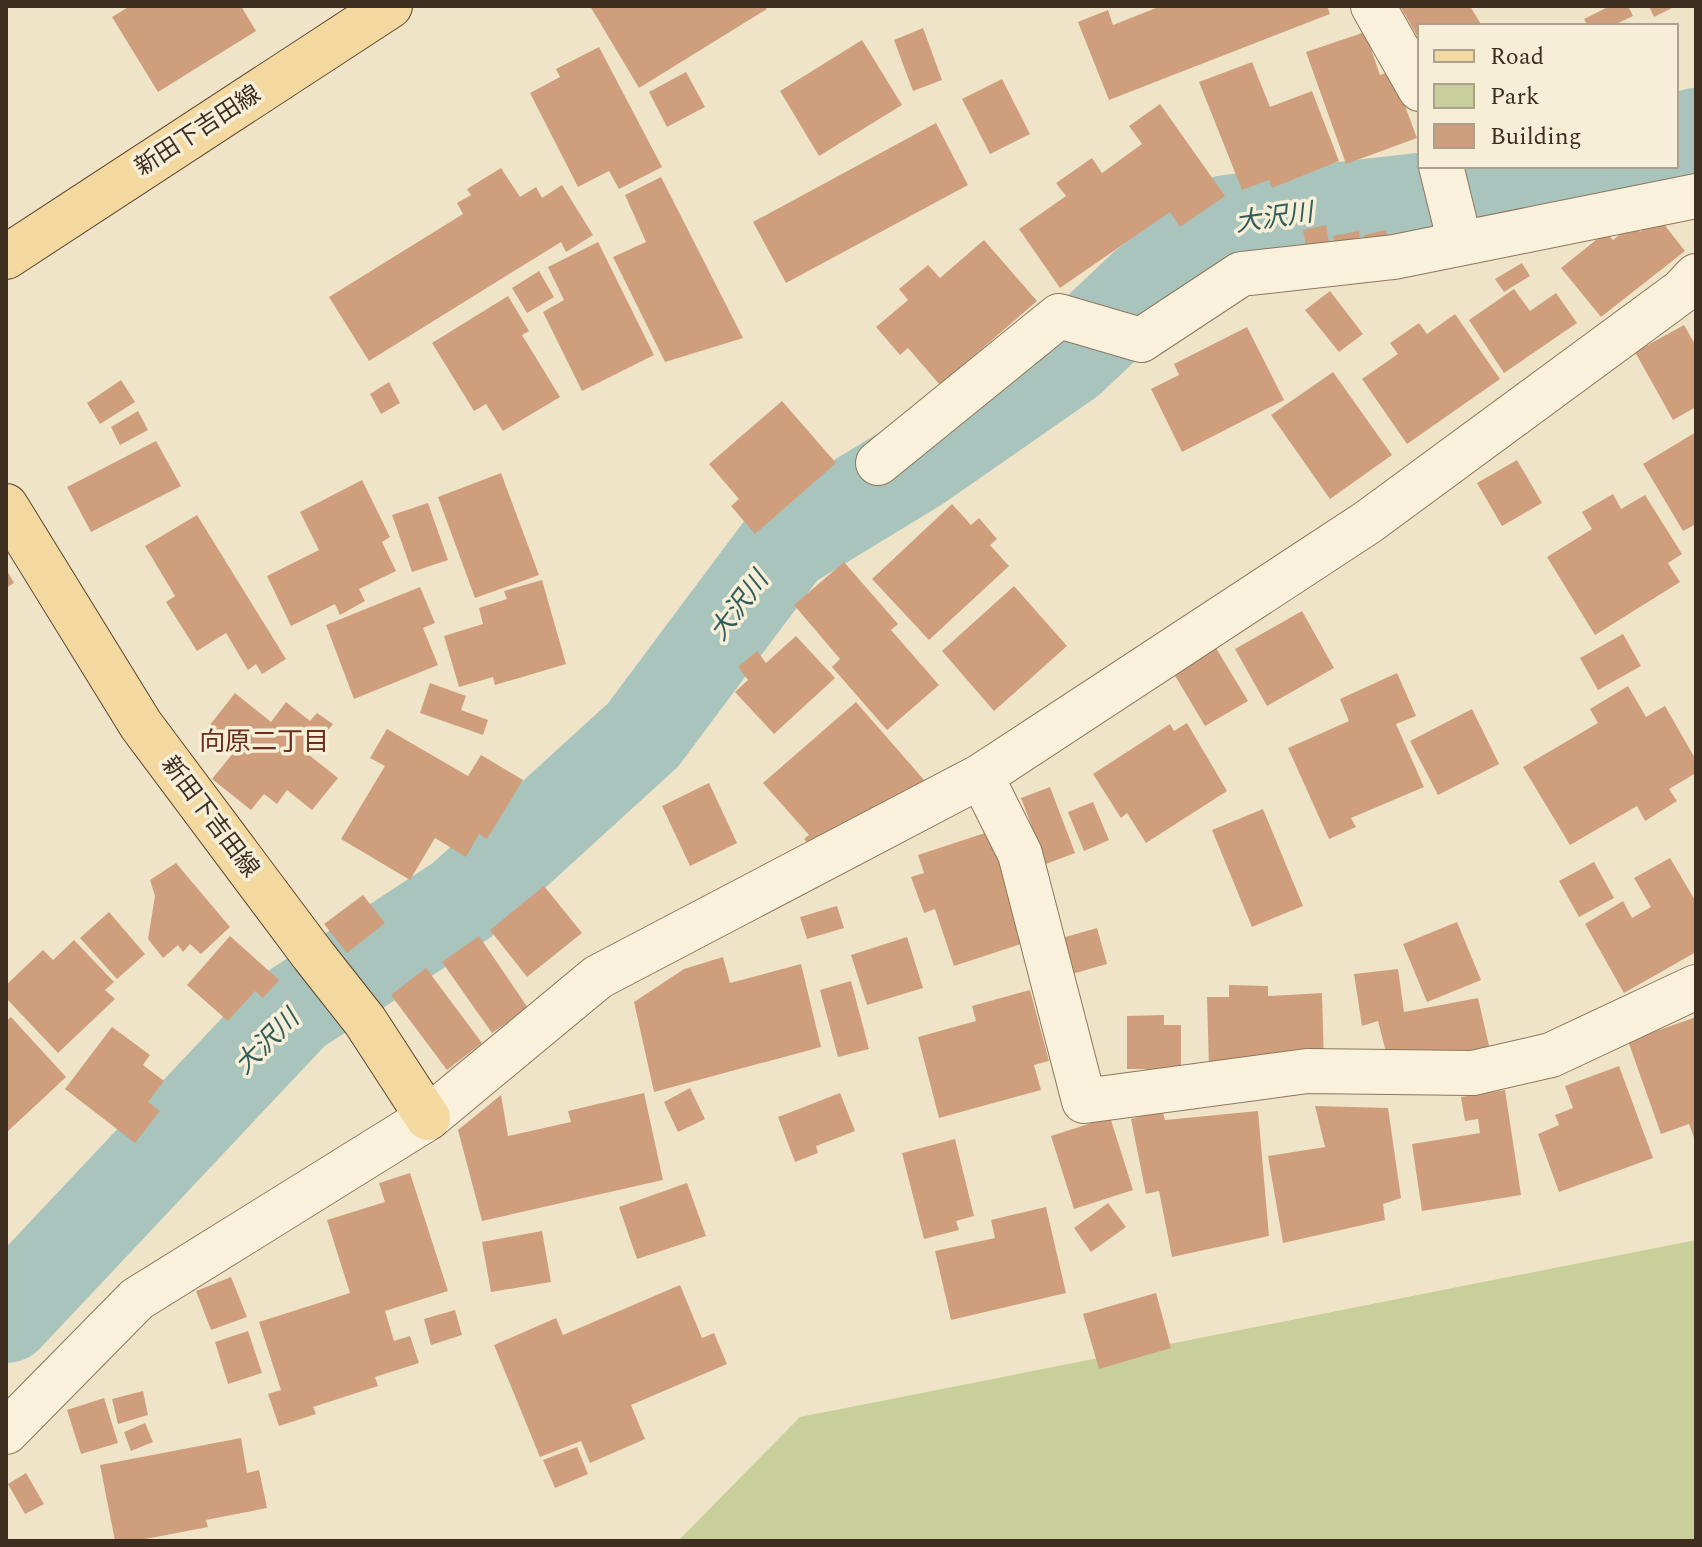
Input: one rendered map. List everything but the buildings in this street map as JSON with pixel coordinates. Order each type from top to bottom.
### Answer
[{"type":"main road","name":"新田下吉田線","points":[[6,257],[390,6]]},
{"type":"main road","name":"新田下吉田線","points":[[6,506],[141,725],[365,1021],[428,1118]]},
{"type":"street","points":[[1373,6],[1418,85]]},
{"type":"street","points":[[1441,168],[1460,243]]},
{"type":"street","points":[[878,463],[1059,316],[1141,340],[1241,274],[1394,257],[1696,196]]},
{"type":"street","points":[[6,1432],[137,1299],[428,1118],[598,977],[981,776],[1368,522],[1682,291],[1696,276]]},
{"type":"street","points":[[981,776],[1020,854],[1084,1101],[1307,1071],[1473,1073],[1551,1055],[1696,987]]},
{"type":"green space","points":[[1696,1240],[1696,1541],[678,1541],[800,1417]]},
{"type":"waterway","name":"大沢川","points":[[1678,143],[1696,135]]},
{"type":"waterway","name":"大沢川","points":[[6,1316],[294,1010],[462,900],[643,735],[785,545],[918,464],[1069,359],[1145,287],[1227,222],[1515,189],[1620,168]]},
{"type":"district","name":"向原二丁目","points":[[264,742]]}]
